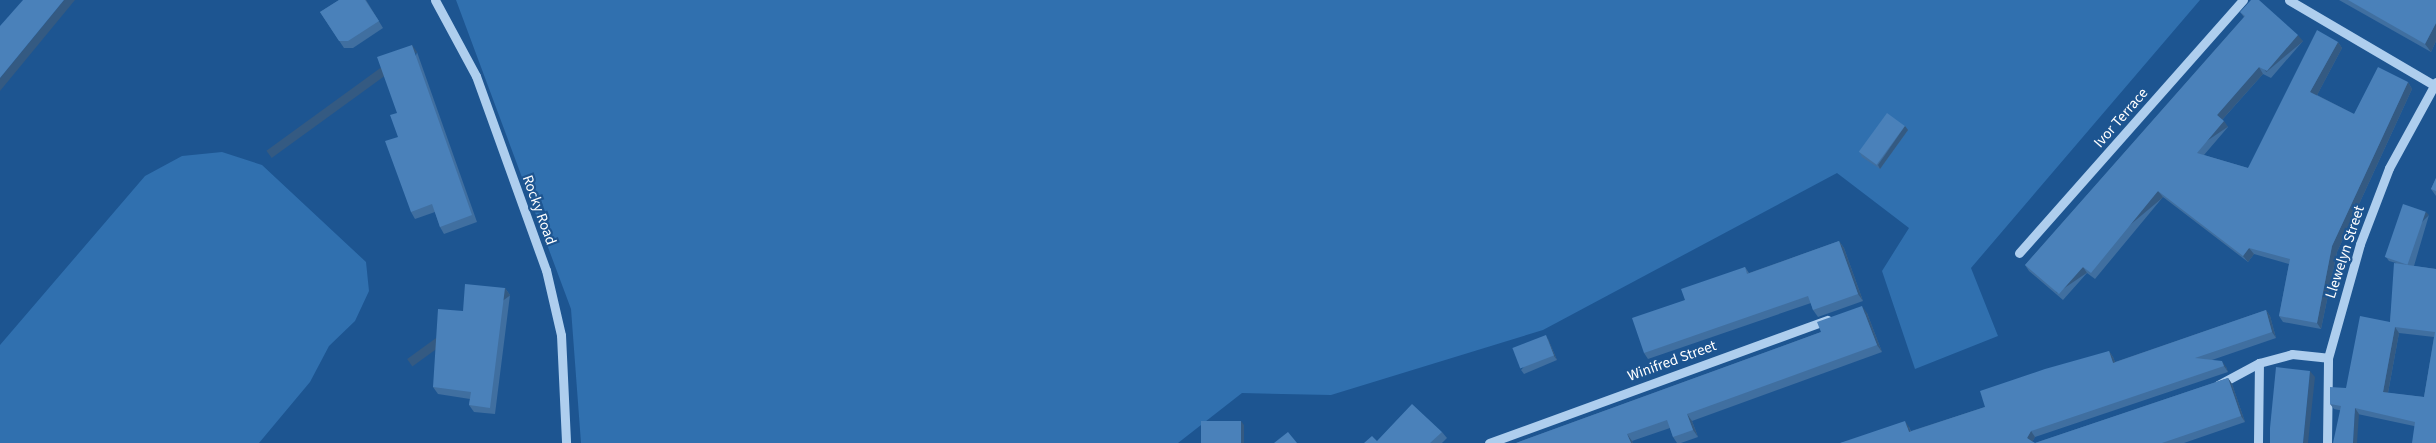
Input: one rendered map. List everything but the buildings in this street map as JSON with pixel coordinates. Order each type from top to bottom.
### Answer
[{"type":"street","name":"Rocky Road","points":[[435,0],[476,76],[546,270],[561,335],[566,443]]},
{"type":"street","name":"Ivor Terrace","points":[[2019,253],[2243,0]]},
{"type":"street","points":[[2289,0],[2435,83]]},
{"type":"street","name":"Llewelyn Street","points":[[2327,443],[2328,358],[2360,244],[2389,168],[2435,83]]},
{"type":"street","name":"Winifred Street","points":[[1489,443],[1837,317]]},
{"type":"street","points":[[2206,389],[2259,363],[2292,354],[2328,358]]},
{"type":"street","points":[[2258,443],[2259,363]]},
{"type":"shaded area","points":[[456,0],[2200,0],[1971,268],[1998,336],[1915,369],[1882,271],[1909,228],[1837,173],[1543,330],[1331,395],[1242,393],[1178,443],[581,443],[571,309]]},
{"type":"shaded area","points":[[222,152],[262,165],[366,262],[369,291],[355,321],[329,346],[310,382],[259,443],[0,443],[0,345],[145,176],[182,156]]}]
